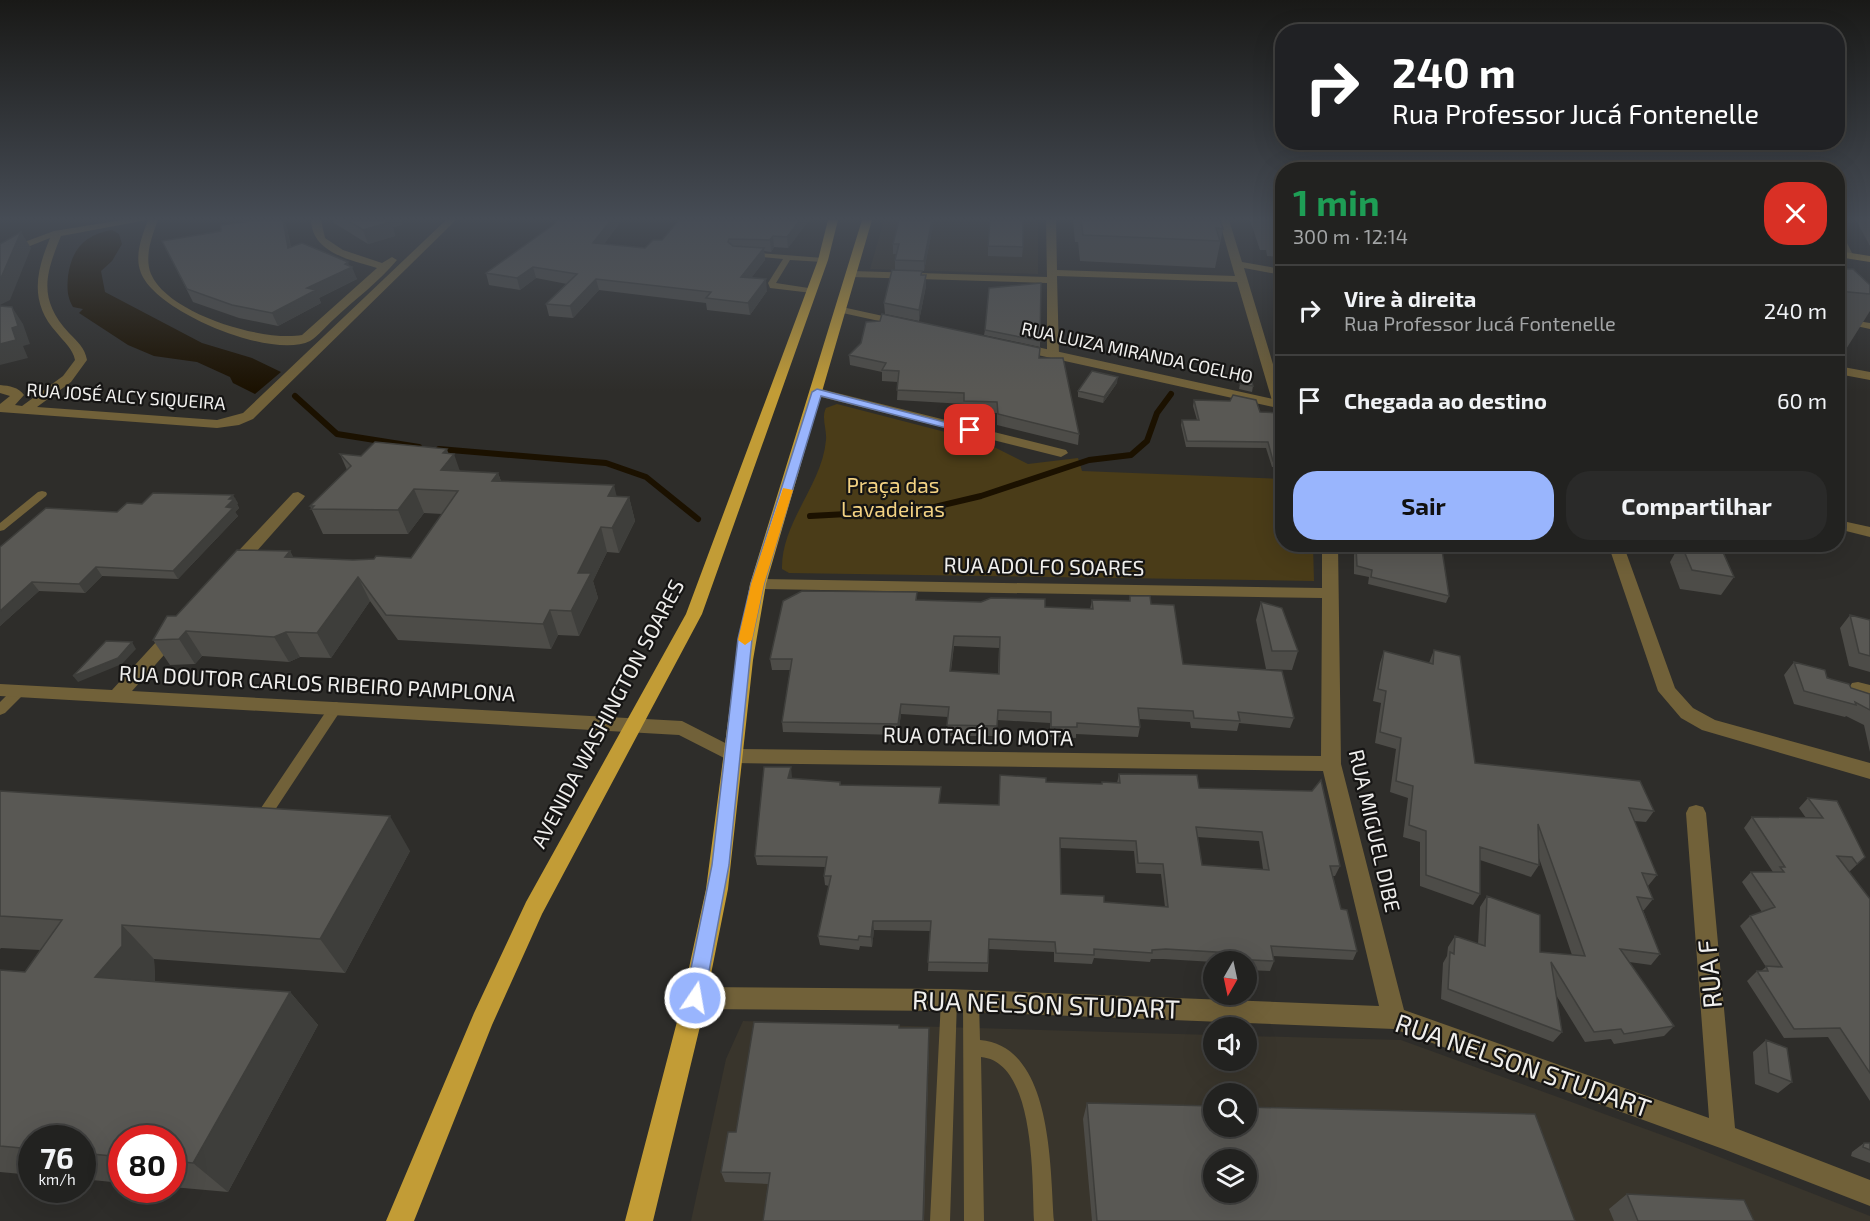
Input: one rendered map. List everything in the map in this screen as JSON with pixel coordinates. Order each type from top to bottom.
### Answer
[{"type":"highway","name":"AVENIDA WASHINGTON SOARES","points":[[400,1221],[482,1021],[529,919],[632,724],[694,614],[817,277]]},
{"type":"highway","points":[[639,1221],[695,998],[717,888],[734,756],[745,639],[758,584],[851,277]]},
{"type":"street","points":[[26,409],[68,379],[81,360],[81,355],[51,321],[43,304],[40,290],[43,277]]},
{"type":"street","points":[[147,277],[160,294],[180,309],[242,332],[287,341],[306,338],[373,277]]},
{"type":"street","name":"RUA JOSÉ ALCY SIQUEIRA","points":[[5,408],[217,424],[234,422],[248,416],[392,277]]},
{"type":"street","points":[[1053,277],[1053,355]]},
{"type":"street","points":[[1115,277],[1242,279],[1275,385]]},
{"type":"street","points":[[842,310],[920,326]]},
{"type":"street","name":"RUA LUIZA MIRANDA COELHO","points":[[1009,345],[1275,403]]},
{"type":"street","points":[[5,408],[72,371]]},
{"type":"street","points":[[1845,371],[1870,376]]},
{"type":"street","points":[[0,389],[10,390],[18,395],[5,408]]},
{"type":"street","points":[[817,392],[1061,453]]},
{"type":"street","points":[[228,574],[298,496]]},
{"type":"street","points":[[1845,527],[1870,532]]},
{"type":"street","name":"RUA MIGUEL DIBE","points":[[1330,552],[1331,764],[1394,1018]]},
{"type":"street","points":[[1619,552],[1667,691],[1687,713],[1709,725],[1870,771]]},
{"type":"street","name":"RUA ADOLFO SOARES","points":[[758,584],[1329,592]]},
{"type":"street","points":[[118,695],[189,617]]},
{"type":"street","name":"RUA DOUTOR CARLOS RIBEIRO PAMPLONA","points":[[0,690],[632,724]]},
{"type":"street","name":"RUA OTACÍLIO MOTA","points":[[632,724],[682,728],[734,756],[1331,764]]},
{"type":"street","name":"RUA F","points":[[1696,813],[1723,1136]]},
{"type":"street","name":"RUA NELSON STUDART","points":[[695,998],[960,1001],[1394,1018],[1723,1136],[1870,1193]]},
{"type":"lane","points":[[776,277],[772,283],[773,286],[812,291]]},
{"type":"lane","points":[[1845,321],[1870,326]]},
{"type":"lane","points":[[0,528],[42,494]]},
{"type":"lane","points":[[0,710],[19,691]]},
{"type":"lane","points":[[266,812],[336,707]]},
{"type":"lane","points":[[960,1001],[972,1048],[974,1221]]},
{"type":"lane","points":[[940,1221],[960,1001]]},
{"type":"lane","points":[[972,1048],[993,1050],[1007,1058],[1018,1069],[1027,1086],[1036,1130],[1044,1221]]},
{"type":"shaded area","points":[[68,277],[102,277],[105,292],[202,343],[252,358],[281,372],[255,394],[233,383],[230,377],[197,362],[154,356],[128,345],[79,313],[83,309],[73,307],[68,292]]},
{"type":"shaded area","points":[[743,1021],[1203,1035],[1203,1071],[1257,1071],[1257,1036],[1401,1040],[1684,1143],[1870,1216],[1870,1221],[691,1221],[726,1059]]},
{"type":"green space","name":"Praça das Lavadeiras","points":[[837,404],[984,442],[1028,464],[1078,458],[1082,471],[1275,479],[1275,552],[1313,552],[1314,581],[789,573],[782,569],[783,552],[794,520],[823,457],[826,440],[824,416],[826,408]]},
{"type":"building","points":[[181,277],[331,277],[307,288],[316,290],[272,313],[232,305],[187,289]]},
{"type":"building","points":[[574,277],[766,279],[748,303],[706,298],[711,292],[596,279],[570,306],[546,304]]},
{"type":"building","points":[[890,277],[926,277],[919,310],[884,303]]},
{"type":"building","points":[[1845,277],[1861,277],[1870,285],[1870,294],[1845,292]]},
{"type":"building","points":[[1041,283],[1040,341],[985,330],[989,288]]},
{"type":"building","points":[[0,306],[12,307],[18,326],[12,328],[16,340],[0,344]]},
{"type":"building","points":[[882,314],[1040,348],[1039,358],[1063,358],[1079,434],[998,414],[997,402],[964,401],[964,393],[897,390],[899,371],[882,370],[886,363],[849,355],[861,343],[866,322],[880,321]]},
{"type":"building","points":[[1248,370],[1253,386],[1240,384]]},
{"type":"building","points":[[1092,371],[1118,377],[1104,397],[1078,391]]},
{"type":"building","points":[[1233,395],[1256,400],[1260,412],[1275,413],[1275,461],[1273,461],[1268,442],[1187,441],[1182,420],[1199,420],[1194,400],[1230,401]]},
{"type":"building","points":[[375,442],[447,449],[443,453],[454,454],[441,470],[498,473],[492,481],[614,485],[608,496],[629,497],[612,528],[601,527],[578,573],[591,573],[571,611],[550,610],[543,624],[386,615],[358,577],[317,633],[286,632],[274,637],[186,631],[179,639],[153,640],[167,616],[176,616],[237,550],[290,551],[285,557],[353,560],[374,559],[376,556],[411,558],[458,491],[414,489],[398,510],[311,509],[314,506],[310,506],[351,466],[340,454],[361,456]]},
{"type":"building","points":[[153,493],[233,495],[229,499],[234,499],[226,507],[233,508],[173,571],[96,567],[79,584],[32,582],[0,611],[0,547],[46,508],[117,512],[127,503],[142,504]]},
{"type":"building","points":[[1356,552],[1442,552],[1449,596],[1371,577],[1372,570],[1357,566]]},
{"type":"building","points":[[1684,552],[1723,552],[1734,577],[1692,570]]},
{"type":"building","points":[[802,591],[917,592],[916,600],[981,602],[991,598],[1045,599],[1045,607],[1093,609],[1092,600],[1130,601],[1130,596],[1150,596],[1151,604],[1174,605],[1183,664],[1282,671],[1294,718],[1238,712],[1240,721],[1194,718],[1193,711],[1138,708],[1140,727],[1077,723],[1077,727],[1051,727],[1051,712],[998,710],[997,726],[947,725],[949,707],[901,704],[898,724],[782,722],[792,659],[770,659],[783,601]],"holes":[[[954,636],[1000,637],[999,674],[950,671]]]},
{"type":"building","points":[[1261,602],[1282,608],[1298,651],[1272,651]]},
{"type":"building","points":[[1850,615],[1870,620],[1870,656],[1859,653]]},
{"type":"building","points":[[106,641],[132,642],[118,658],[73,676]]},
{"type":"building","points":[[1434,650],[1460,656],[1475,763],[1640,781],[1654,811],[1629,808],[1657,875],[1642,873],[1653,899],[1637,897],[1660,954],[1620,949],[1674,1026],[1624,1034],[1621,1029],[1594,1032],[1551,962],[1562,1032],[1448,989],[1450,952],[1454,954],[1455,936],[1485,946],[1487,896],[1540,915],[1540,952],[1585,956],[1538,824],[1539,865],[1480,847],[1480,894],[1426,875],[1426,831],[1409,825],[1413,786],[1396,781],[1401,738],[1380,732],[1386,691],[1378,689],[1384,651],[1433,664]]},
{"type":"building","points":[[1794,662],[1825,670],[1827,678],[1849,684],[1851,688],[1870,694],[1870,710],[1855,702],[1856,705],[1804,691]]},
{"type":"building","points":[[764,767],[791,767],[788,778],[840,782],[840,785],[941,787],[939,803],[999,805],[1000,775],[1046,778],[1046,782],[1102,784],[1102,782],[1120,783],[1119,774],[1197,775],[1199,788],[1312,791],[1321,780],[1340,866],[1330,866],[1341,909],[1347,910],[1357,951],[1271,946],[1274,961],[1257,960],[1257,951],[1166,949],[1152,950],[1152,953],[1094,949],[1094,955],[1056,953],[1055,942],[989,939],[988,963],[928,962],[931,921],[873,921],[871,937],[859,936],[858,940],[818,936],[831,876],[824,876],[827,857],[755,856]],"holes":[[[1196,827],[1262,832],[1269,870],[1202,865]],[[1060,838],[1136,841],[1138,863],[1163,864],[1168,907],[1104,902],[1104,896],[1061,894]]]},
{"type":"building","points":[[0,791],[390,816],[320,939],[122,925],[122,946],[95,977],[290,992],[193,1163],[186,1162],[186,1125],[108,1125],[108,1156],[96,1154],[96,1125],[18,1125],[18,1148],[0,1146],[0,970],[25,972],[62,920],[0,916]]},
{"type":"building","points":[[1808,798],[1837,801],[1865,857],[1857,864],[1852,857],[1837,856],[1870,899],[1870,1073],[1840,1028],[1794,1029],[1757,971],[1768,971],[1766,966],[1782,967],[1750,916],[1775,907],[1751,872],[1784,872],[1780,867],[1785,867],[1752,817],[1823,818]]},
{"type":"building","points":[[754,1022],[899,1025],[899,1028],[929,1028],[923,1221],[763,1221],[770,1173],[721,1172],[728,1132],[736,1132]]},
{"type":"building","points":[[1766,1040],[1787,1048],[1792,1082],[1769,1073]]},
{"type":"building","points":[[1087,1103],[1203,1106],[1203,1137],[1257,1137],[1257,1107],[1535,1114],[1575,1221],[1097,1221]]},
{"type":"building","points":[[1864,1143],[1870,1143],[1870,1150],[1863,1147]]},
{"type":"building","points":[[1627,1194],[1744,1200],[1754,1221],[1638,1221]]},
{"type":"waterway","points":[[810,516],[922,510],[981,496],[1089,460],[1131,455],[1147,441],[1157,413],[1171,394]]},
{"type":"waterway","points":[[295,396],[337,434],[419,447]]},
{"type":"waterway","points":[[439,449],[606,463],[646,477],[698,519]]},
{"type":"slow traffic","points":[[745,640],[758,584],[787,490]]},
{"type":"route","points":[[695,998],[721,865],[745,639],[758,584],[817,392],[970,430]]}]
